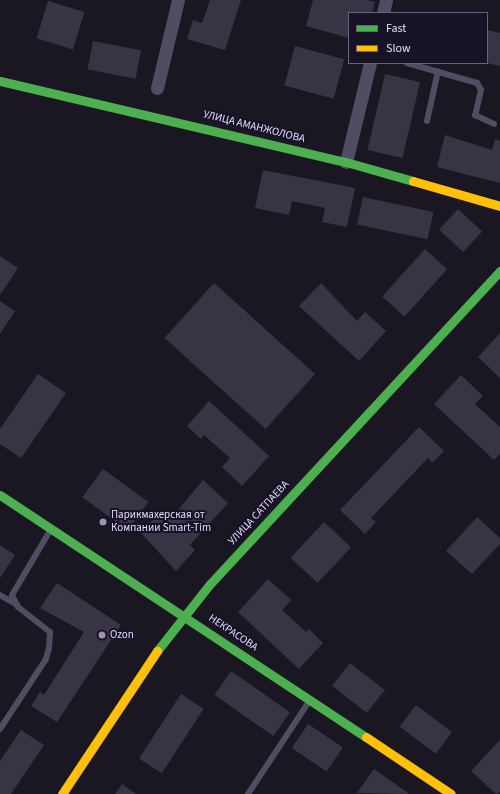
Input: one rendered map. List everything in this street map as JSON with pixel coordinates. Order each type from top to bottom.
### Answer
[{"type":"street","points":[[158,88],[178,0]]},
{"type":"street","points":[[383,12],[386,0]]},
{"type":"street","points":[[346,162],[370,64]]},
{"type":"street","name":"УЛИЦА АМАНЖОЛОВА","points":[[0,81],[346,162],[500,206]]},
{"type":"street","name":"УЛИЦА САТПАЕВА","points":[[62,794],[158,650],[210,584],[500,271]]},
{"type":"street","name":"НЕКРАСОВА","points":[[0,495],[185,615],[451,794]]},
{"type":"lane","points":[[411,64],[477,82],[480,90],[475,115],[494,124]]},
{"type":"lane","points":[[427,121],[438,71]]},
{"type":"lane","points":[[17,605],[12,595],[51,528]]},
{"type":"lane","points":[[0,595],[17,605],[50,632],[49,648],[46,659],[0,729]]},
{"type":"lane","points":[[248,794],[310,699]]},
{"type":"building","points":[[210,0],[241,0],[225,50],[187,39],[193,20],[202,23]]},
{"type":"building","points":[[313,0],[367,0],[375,2],[372,12],[348,12],[348,38],[306,26]]},
{"type":"building","points":[[48,1],[84,12],[73,49],[37,38]]},
{"type":"building","points":[[488,30],[500,33],[500,66],[488,63]]},
{"type":"building","points":[[93,41],[141,50],[136,79],[87,69]]},
{"type":"building","points":[[295,46],[344,59],[334,99],[284,86]]},
{"type":"building","points":[[385,74],[420,82],[403,158],[367,150]]},
{"type":"building","points":[[445,135],[492,150],[495,139],[500,141],[500,183],[437,167]]},
{"type":"building","points":[[263,170],[355,188],[347,227],[322,222],[325,208],[292,201],[289,215],[255,208]]},
{"type":"building","points":[[363,197],[433,212],[428,239],[357,224]]},
{"type":"building","points":[[458,209],[482,232],[463,252],[439,229]]},
{"type":"building","points":[[425,249],[447,269],[404,317],[382,297]]},
{"type":"building","points":[[0,256],[18,268],[0,295]]},
{"type":"building","points":[[214,283],[315,374],[266,429],[164,338]]},
{"type":"building","points":[[321,283],[357,321],[365,312],[386,331],[359,361],[299,306]]},
{"type":"building","points":[[0,301],[15,311],[0,334]]},
{"type":"building","points":[[500,333],[500,378],[478,357]]},
{"type":"building","points":[[38,374],[66,393],[21,458],[0,444],[0,429]]},
{"type":"building","points":[[461,375],[483,396],[475,404],[500,427],[500,454],[494,460],[434,404]]},
{"type":"building","points":[[209,401],[269,456],[242,486],[222,467],[230,458],[204,435],[201,439],[187,426]]},
{"type":"building","points":[[419,427],[444,451],[432,463],[428,458],[371,518],[376,522],[365,534],[340,510]]},
{"type":"building","points":[[103,469],[148,502],[128,530],[82,497]]},
{"type":"building","points":[[203,480],[228,503],[190,545],[195,550],[176,571],[141,533],[160,512],[170,520]]},
{"type":"building","points":[[477,517],[500,538],[500,544],[472,574],[446,551]]},
{"type":"building","points":[[324,522],[351,547],[318,583],[291,558]]},
{"type":"building","points":[[0,545],[15,555],[0,578]]},
{"type":"building","points":[[268,579],[291,600],[282,610],[306,632],[309,629],[323,643],[299,669],[238,612]]},
{"type":"building","points":[[57,583],[121,625],[57,722],[31,706],[40,692],[44,695],[84,632],[40,608]]},
{"type":"building","points":[[350,663],[385,690],[367,713],[332,686]]},
{"type":"building","points":[[231,671],[290,712],[273,736],[214,695]]},
{"type":"building","points":[[181,694],[204,709],[162,773],[139,759]]},
{"type":"building","points":[[416,705],[452,732],[436,754],[400,727]]},
{"type":"building","points":[[308,724],[343,747],[327,772],[292,748]]},
{"type":"building","points":[[21,730],[44,745],[11,794],[0,794],[0,761]]},
{"type":"building","points":[[500,740],[500,792],[496,794],[471,771]]},
{"type":"building","points":[[374,769],[408,793],[408,794],[357,793]]},
{"type":"building","points":[[122,784],[136,794],[115,794]]},
{"type":"traffic: fast","points":[[0,81],[346,162],[413,181]]},
{"type":"traffic: fast","points":[[157,651],[210,584],[500,271]]},
{"type":"traffic: fast","points":[[0,495],[366,737]]},
{"type":"traffic: slow","points":[[413,181],[500,206]]},
{"type":"traffic: slow","points":[[62,794],[157,651]]},
{"type":"traffic: slow","points":[[366,737],[451,794]]},
{"type":"place","name":"Парикмахерская от Компании Smart-Tim","points":[[103,522]]},
{"type":"place","name":"Ozon","points":[[102,635]]}]
